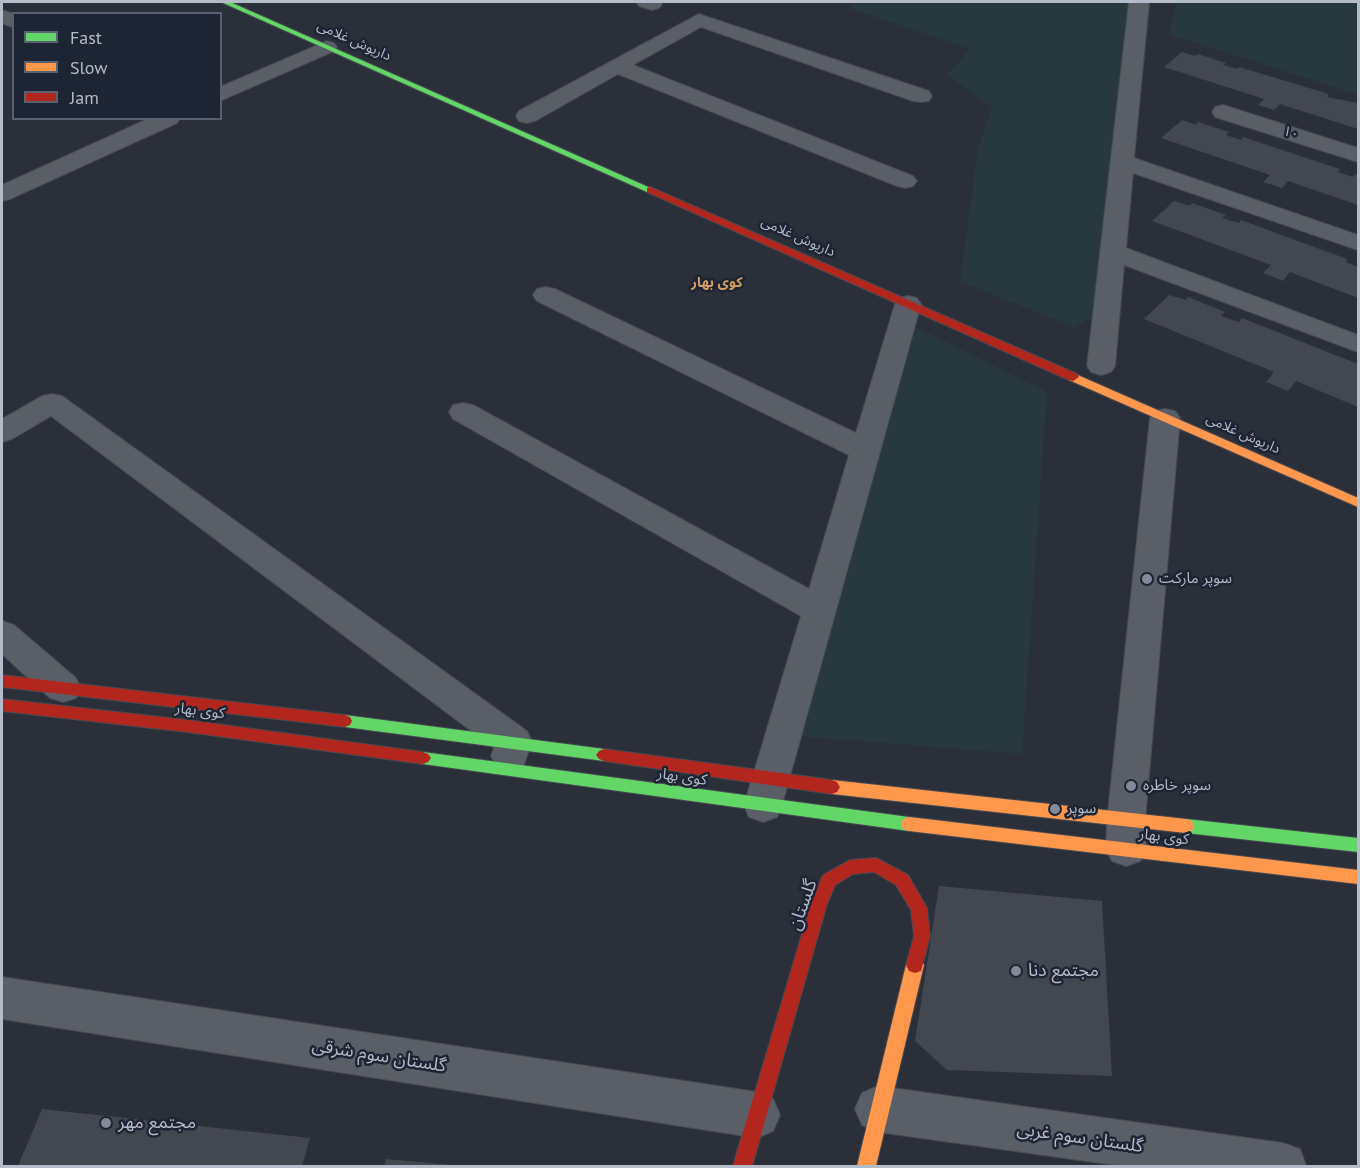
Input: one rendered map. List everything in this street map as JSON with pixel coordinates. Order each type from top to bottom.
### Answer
[{"type":"street","name":"داریوش غلامی","points":[[225,2],[777,241],[908,304],[1359,503]]},
{"type":"street","points":[[1101,366],[1139,2]]},
{"type":"street","points":[[527,116],[699,20],[921,96]]},
{"type":"street","points":[[222,94],[327,47]]},
{"type":"street","points":[[616,66],[905,181]]},
{"type":"street","name":"۱۰","points":[[1223,112],[1359,154]]},
{"type":"street","points":[[2,194],[165,120]]},
{"type":"street","points":[[1122,162],[1359,243]]},
{"type":"street","points":[[1113,252],[1359,344]]},
{"type":"street","points":[[546,295],[866,450]]},
{"type":"street","points":[[766,792],[908,304]]},
{"type":"street","points":[[2,432],[52,403],[510,756]]},
{"type":"street","points":[[463,412],[819,610]]},
{"type":"street","points":[[1126,835],[1165,418]]},
{"type":"street","points":[[2,634],[63,688]]},
{"type":"street","name":"کوی بهار","points":[[2,681],[199,703],[510,756],[766,792],[1126,835],[1359,877]]},
{"type":"street","name":"کوی بهار","points":[[2,705],[187,726],[510,756],[766,792],[881,821],[1359,845]]},
{"type":"street","name":"گلستان","points":[[742,1167],[819,904],[830,880],[850,867],[876,865],[902,880],[919,908],[922,936],[866,1167]]},
{"type":"street","name":"گلستان سوم شرقی","points":[[2,998],[757,1115]]},
{"type":"street","name":"گلستان سوم غربی","points":[[878,1110],[1283,1167]]},
{"type":"shaded area","points":[[857,2],[1152,2],[1114,307],[1073,327],[960,281],[978,148],[992,108],[947,75],[970,49],[848,8]]},
{"type":"shaded area","points":[[1177,2],[1358,2],[1358,95],[1169,34]]},
{"type":"shaded area","points":[[914,326],[1047,392],[1022,754],[796,736]]},
{"type":"building","points":[[1182,52],[1195,56],[1198,54],[1226,63],[1223,65],[1237,69],[1239,67],[1329,94],[1327,97],[1358,103],[1358,129],[1280,104],[1274,110],[1258,105],[1264,99],[1164,67]]},
{"type":"building","points":[[1182,120],[1196,125],[1198,122],[1229,132],[1226,135],[1241,140],[1243,137],[1340,169],[1338,172],[1353,177],[1355,174],[1358,175],[1358,205],[1288,181],[1282,188],[1263,182],[1270,175],[1161,138]]},
{"type":"building","points":[[1174,201],[1190,206],[1192,203],[1226,215],[1222,218],[1239,223],[1241,220],[1347,259],[1346,262],[1358,267],[1358,298],[1290,272],[1283,281],[1263,273],[1271,265],[1152,221]]},
{"type":"building","points":[[1169,295],[1186,300],[1188,297],[1225,312],[1221,316],[1239,322],[1242,318],[1358,364],[1358,407],[1296,381],[1288,391],[1266,382],[1274,372],[1144,319]]},
{"type":"building","name":"مجتمع دنا","points":[[939,886],[1102,901],[1112,1076],[947,1070],[915,1041]]},
{"type":"building","name":"مجتمع مهر","points":[[42,1109],[310,1138],[302,1166],[18,1166]]},
{"type":"building","points":[[386,1159],[452,1165],[452,1166],[384,1166]]},
{"type":"traffic: fast","points":[[225,2],[650,190]]},
{"type":"traffic: fast","points":[[345,721],[604,755]]},
{"type":"traffic: fast","points":[[423,758],[909,824]]},
{"type":"traffic: fast","points":[[1186,826],[1358,845]]},
{"type":"traffic: slow","points":[[1073,377],[1358,503]]},
{"type":"traffic: slow","points":[[832,787],[1186,826]]},
{"type":"traffic: slow","points":[[909,824],[1358,877]]},
{"type":"traffic: slow","points":[[866,1166],[915,965]]},
{"type":"traffic: jam","points":[[650,190],[1073,377]]},
{"type":"traffic: jam","points":[[2,681],[345,721]]},
{"type":"traffic: jam","points":[[2,705],[187,726],[423,758]]},
{"type":"traffic: jam","points":[[604,755],[832,787]]},
{"type":"traffic: jam","points":[[742,1166],[819,904],[829,880],[850,867],[876,865],[902,880],[919,908],[922,936],[915,965]]},
{"type":"place","name":"سوپر مارکت","points":[[1147,579]]},
{"type":"place","name":"سوپر خاطره","points":[[1131,786]]},
{"type":"place","name":"سوپر","points":[[1055,809]]},
{"type":"place","name":"مجتمع دنا","points":[[1016,971]]},
{"type":"place","name":"مجتمع مهر","points":[[106,1123]]},
{"type":"district","name":"کوی بهار","points":[[717,283]]}]
